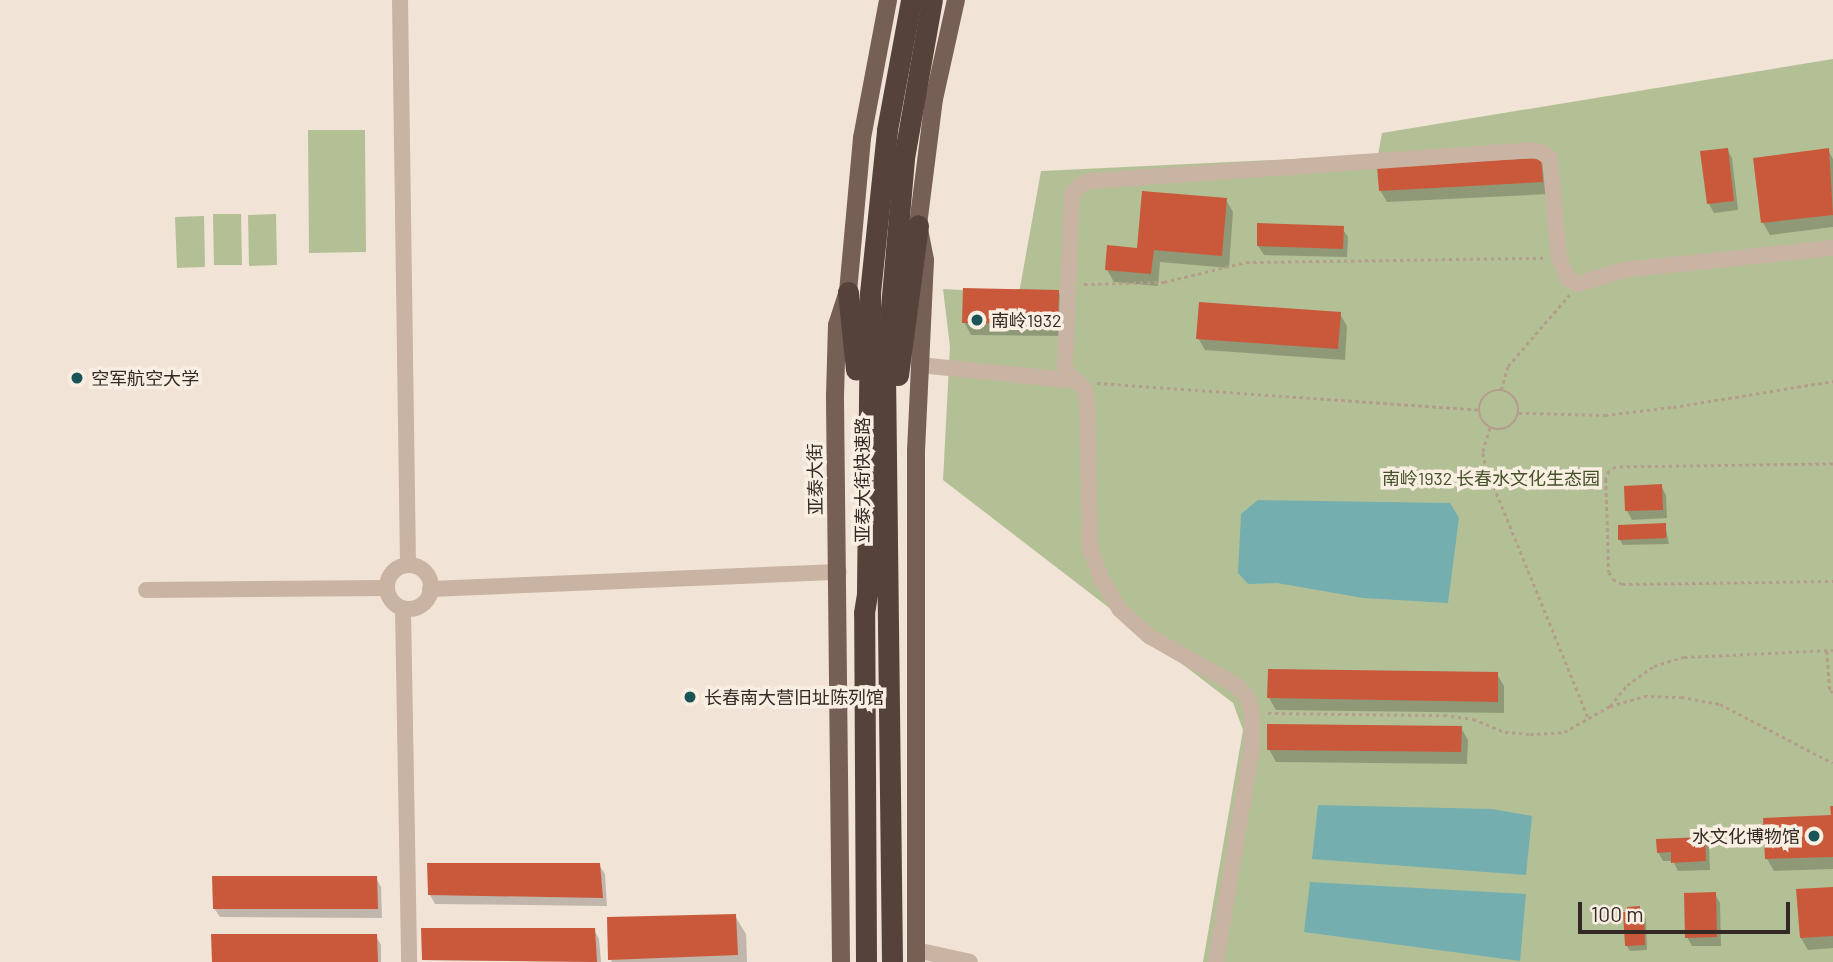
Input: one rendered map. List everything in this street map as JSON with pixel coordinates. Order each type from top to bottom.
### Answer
[{"type":"highway","name":"亚泰大街快速路","points":[[866,962],[864,612],[867,593],[870,293],[887,130],[911,0]]},
{"type":"highway","name":"亚泰大街快速路","points":[[892,962],[890,610],[886,594],[885,376],[904,158],[932,0]]},
{"type":"highway","points":[[890,610],[897,593],[897,385],[918,225]]},
{"type":"highway","points":[[848,292],[856,358],[855,593],[864,612]]},
{"type":"main road","name":"亚泰大街","points":[[841,962],[839,572],[835,410],[837,325],[848,292],[862,138],[888,0]]},
{"type":"main road","points":[[916,956],[914,688],[919,365],[925,260],[918,225],[934,99],[956,0]]},
{"type":"street","points":[[400,0],[408,565]]},
{"type":"street","points":[[1216,962],[1252,747],[1252,713],[1248,698],[1237,686],[1149,636],[1120,610],[1102,580],[1090,549],[1087,399],[1065,365],[1072,194],[1080,185],[1090,181],[1531,150],[1550,158],[1559,258],[1568,279],[1578,284],[1623,270],[1833,248]]},
{"type":"street","points":[[919,365],[1077,381]]},
{"type":"street","points":[[408,565],[423,571],[429,578],[430,590],[420,606],[403,609],[394,604],[387,588],[391,574],[408,565]]},
{"type":"street","points":[[430,590],[839,572]]},
{"type":"street","points":[[146,590],[387,588]]},
{"type":"street","points":[[403,609],[409,962]]},
{"type":"street","points":[[916,956],[970,962]]},
{"type":"path","points":[[1067,283],[1164,282],[1247,262],[1559,258]]},
{"type":"path","points":[[1501,390],[1508,366],[1578,284]]},
{"type":"path","points":[[1077,381],[1479,410]]},
{"type":"path","points":[[1519,412],[1605,415],[1833,381]]},
{"type":"path","points":[[1501,390],[1516,400],[1519,412],[1508,428],[1489,428],[1481,418],[1479,410],[1487,394],[1501,390]]},
{"type":"path","points":[[1489,428],[1483,453],[1486,467],[1590,720]]},
{"type":"path","points":[[1833,464],[1616,467],[1609,471],[1606,479],[1609,572],[1613,579],[1622,584],[1833,581]]},
{"type":"path","points":[[1252,713],[1444,715],[1473,719],[1506,732],[1564,732],[1590,720],[1610,706],[1627,685],[1654,666],[1684,657],[1833,650]]},
{"type":"path","points":[[1826,651],[1830,691],[1833,692]]},
{"type":"path","points":[[1610,706],[1644,696],[1681,696],[1720,704],[1833,763]]},
{"type":"green space","name":"南岭1932 长春水文化生态园","points":[[1833,59],[1833,962],[1203,962],[1243,730],[1233,703],[943,480],[950,347],[943,289],[1019,293],[1041,171],[1378,155],[1382,133]]},
{"type":"green space","points":[[308,130],[365,130],[366,252],[309,253]]},
{"type":"green space","points":[[213,214],[241,214],[242,265],[214,265]]},
{"type":"green space","points":[[276,214],[277,265],[249,266],[248,215]]},
{"type":"green space","points":[[204,216],[205,267],[177,268],[175,217]]},
{"type":"water","points":[[1258,500],[1450,503],[1459,518],[1448,603],[1363,598],[1277,583],[1248,584],[1238,573],[1241,514]]},
{"type":"water","points":[[1318,805],[1492,809],[1532,816],[1526,875],[1312,859]]},
{"type":"water","points":[[1310,882],[1526,894],[1520,961],[1304,932]]},
{"type":"building","points":[[1728,148],[1734,201],[1707,204],[1700,151]]},
{"type":"building","points":[[1829,148],[1833,215],[1761,223],[1753,158]]},
{"type":"building","points":[[1541,158],[1543,182],[1379,191],[1377,166]]},
{"type":"building","points":[[1142,191],[1227,198],[1222,256],[1154,250],[1151,274],[1105,270],[1107,245],[1137,248]]},
{"type":"building","points":[[1257,223],[1344,226],[1343,249],[1257,246]]},
{"type":"building","points":[[963,288],[1059,290],[1058,324],[962,323]]},
{"type":"building","points":[[1199,302],[1341,312],[1338,349],[1196,339]]},
{"type":"building","points":[[1662,484],[1663,510],[1625,511],[1624,486]]},
{"type":"building","points":[[1666,523],[1666,538],[1618,540],[1618,525]]},
{"type":"building","points":[[1268,669],[1498,672],[1498,702],[1267,698]]},
{"type":"building","points":[[1267,724],[1462,726],[1461,752],[1267,750]]},
{"type":"building","points":[[1830,806],[1833,806],[1833,857],[1765,859],[1763,818],[1831,815]]},
{"type":"building","points":[[1705,837],[1706,861],[1671,863],[1671,852],[1657,853],[1656,839]]},
{"type":"building","points":[[427,863],[600,863],[603,898],[428,895]]},
{"type":"building","points":[[212,876],[377,876],[378,909],[213,909]]},
{"type":"building","points":[[1833,887],[1833,936],[1800,938],[1796,889]]},
{"type":"building","points":[[1716,892],[1717,937],[1685,938],[1684,893]]},
{"type":"building","points":[[1640,906],[1640,912],[1644,912],[1645,945],[1625,946],[1623,912],[1627,912],[1627,907]]},
{"type":"building","points":[[736,914],[738,955],[608,960],[607,917]]},
{"type":"building","points":[[421,928],[595,928],[597,962],[422,960]]},
{"type":"building","points":[[211,934],[377,934],[378,962],[212,962]]},
{"type":"place","name":"南岭1932","points":[[977,320]]},
{"type":"place","name":"空军航空大学","points":[[77,378]]},
{"type":"place","name":"长春南大营旧址陈列馆","points":[[690,697]]},
{"type":"place","name":"水文化博物馆","points":[[1814,836]]}]
